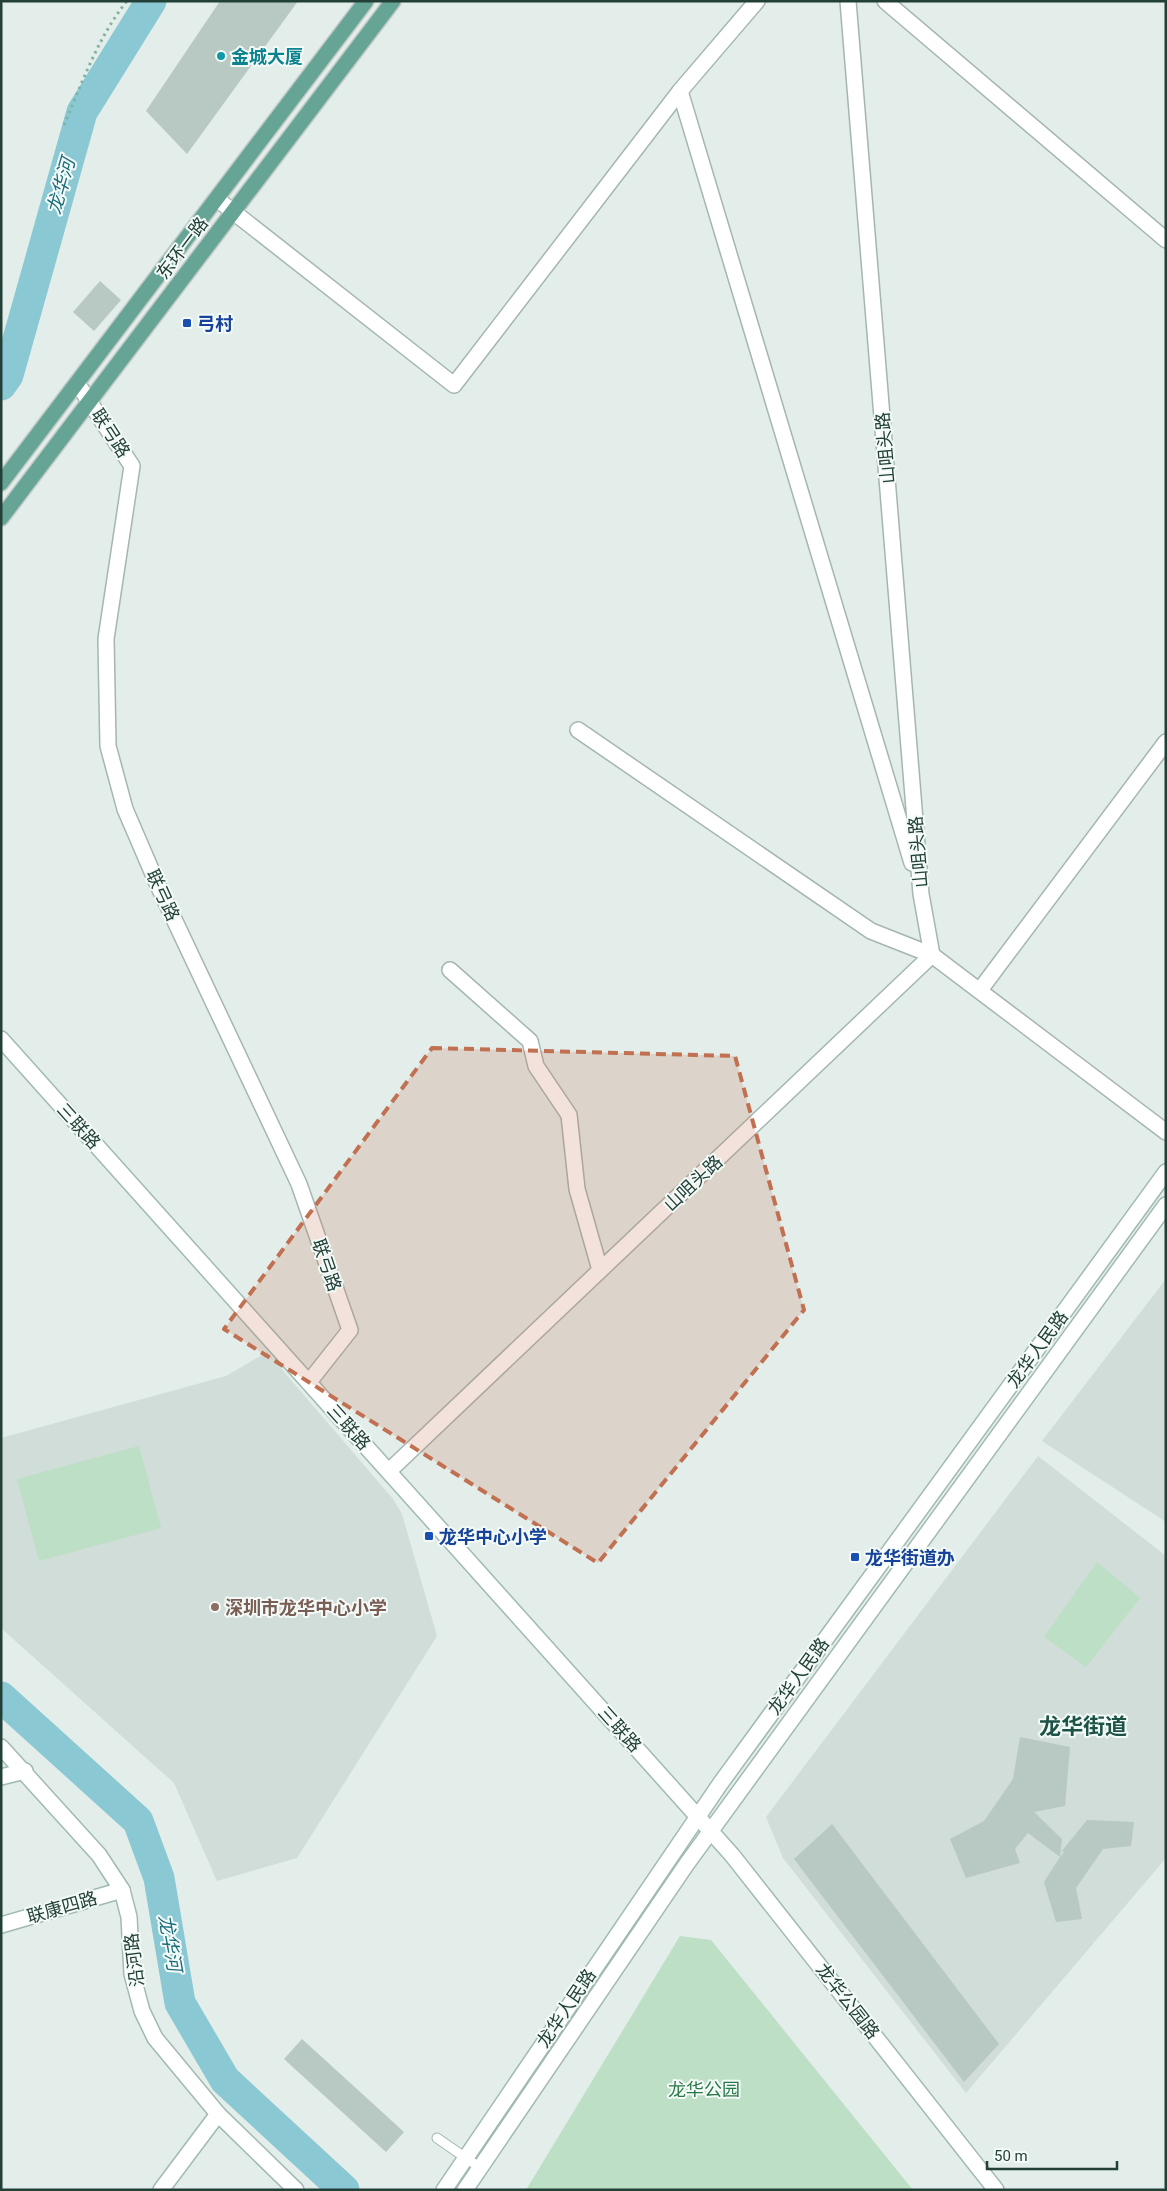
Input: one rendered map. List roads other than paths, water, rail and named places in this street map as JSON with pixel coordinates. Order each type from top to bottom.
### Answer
[{"type":"main road","name":"东环一路","points":[[1,483],[366,1]]},
{"type":"main road","name":"东环一路","points":[[1,518],[393,1]]},
{"type":"street","points":[[217,199],[454,385],[680,91],[757,1]]},
{"type":"street","name":"山咀头路","points":[[389,1471],[932,955],[921,894],[848,1]]},
{"type":"street","points":[[885,1],[1166,240]]},
{"type":"street","points":[[680,91],[921,894]]},
{"type":"street","name":"联弓路","points":[[77,383],[132,466],[106,639],[108,746],[125,809],[144,854],[299,1184],[350,1330],[309,1382]]},
{"type":"street","points":[[578,730],[871,931],[932,955],[1166,1132]]},
{"type":"street","points":[[980,990],[1166,742]]},
{"type":"street","points":[[450,970],[530,1041],[536,1066],[569,1115],[577,1189],[600,1270]]},
{"type":"street","name":"三联路","points":[[1,1039],[697,1816]]},
{"type":"street","name":"龙华人民路","points":[[444,2190],[697,1816],[1166,1172]]},
{"type":"street","name":"龙华人民路","points":[[465,2190],[710,1830],[1166,1205]]},
{"type":"street","name":"沿河路","points":[[1,1747],[100,1855],[122,1890],[129,1917],[132,1974],[142,2011],[155,2038],[218,2114],[296,2190]]},
{"type":"street","points":[[1,1777],[25,1771]]},
{"type":"street","name":"龙华公园路","points":[[697,1816],[764,1895],[996,2190]]},
{"type":"street","name":"联康四路","points":[[1,1924],[122,1890]]},
{"type":"street","points":[[161,2190],[218,2114]]},
{"type":"lane","points":[[437,2138],[479,2168]]},
{"type":"waterway","name":"龙华河","points":[[1,385],[8,375],[82,112],[151,1]]},
{"type":"waterway","name":"龙华河","points":[[1,1697],[138,1821],[159,1878],[180,2003],[225,2080],[344,2190]]},
{"type":"place","name":"金城大厦","points":[[221,56]]},
{"type":"place","name":"弓村","points":[[187,323]]},
{"type":"place","name":"龙华中心小学","points":[[429,1536]]},
{"type":"place","name":"龙华街道办","points":[[855,1557]]},
{"type":"place","name":"深圳市龙华中心小学","points":[[215,1607]]},
{"type":"district","name":"龙华街道","points":[[1083,1726]]},
{"type":"park label","name":"龙华公园","points":[[704,2089]]}]
